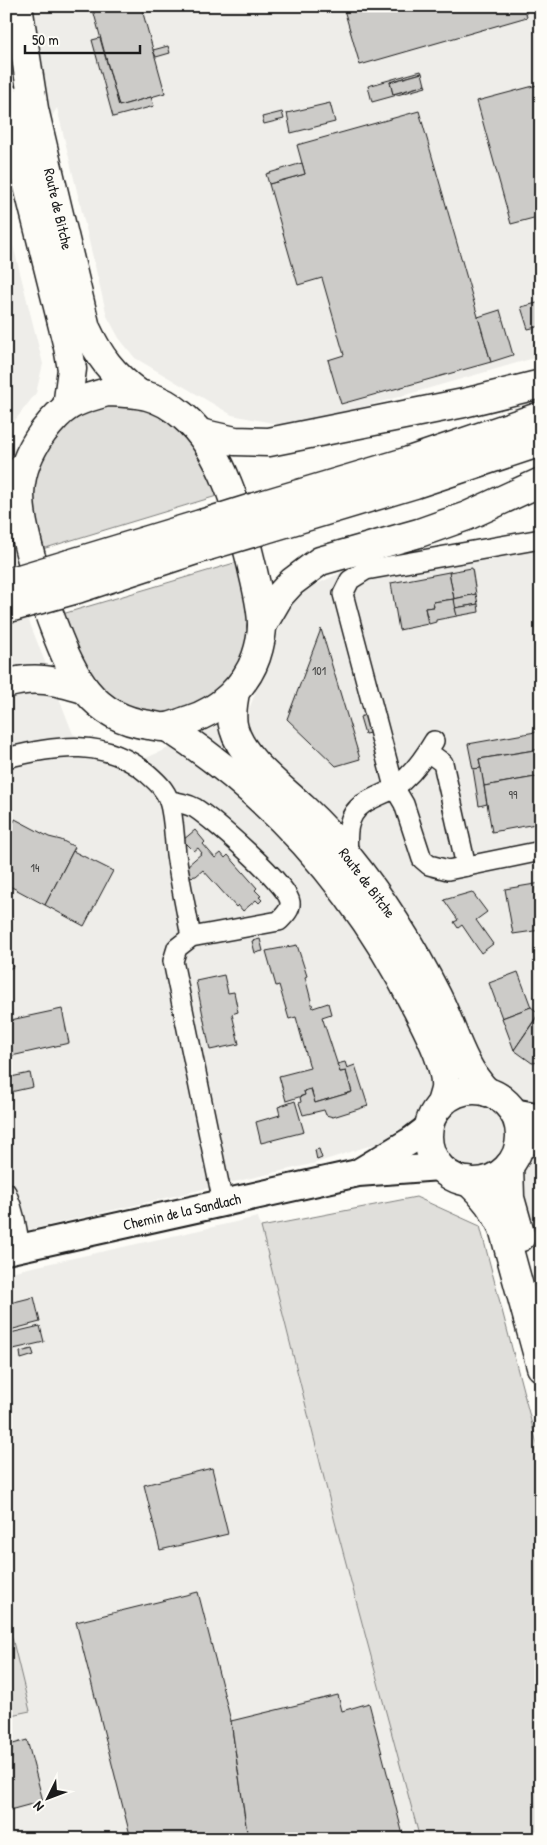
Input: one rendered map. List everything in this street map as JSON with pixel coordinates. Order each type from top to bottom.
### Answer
[{"type":"main road","name":"Route de Bitche","points":[[18,6],[34,108],[86,328],[96,350],[106,364],[116,376],[138,393]]},
{"type":"main road","name":"Route de Bitche","points":[[6,98],[68,347],[72,369],[67,407]]},
{"type":"main road","points":[[200,433],[235,441],[269,442],[464,403],[541,384]]},
{"type":"main road","points":[[107,392],[138,393],[163,401],[184,416],[200,433],[222,470],[242,528],[258,594],[262,626],[257,655],[250,672],[235,692],[196,718],[167,727],[137,724],[123,718],[94,700],[84,689],[64,654],[40,589],[21,509],[20,488],[15,476],[49,424],[67,407],[107,392]]},
{"type":"main road","points":[[7,600],[73,576],[258,519],[409,461],[541,416]]},
{"type":"main road","points":[[258,519],[415,484],[541,442]]},
{"type":"main road","points":[[262,626],[280,595],[292,582],[320,561],[419,533],[467,516],[541,482]]},
{"type":"main road","points":[[6,684],[31,678],[84,689]]},
{"type":"main road","name":"Route de Bitche","points":[[235,692],[232,712],[234,729],[240,745],[249,757],[306,810],[348,856],[376,892],[409,943],[444,1010],[470,1071],[487,1092]]},
{"type":"main road","name":"Route de Bitche","points":[[167,727],[210,757],[276,813],[316,855],[356,905],[389,956],[434,1046],[444,1079],[445,1089],[435,1115]]},
{"type":"main road","points":[[513,1158],[497,1176],[483,1181],[468,1181],[453,1177],[440,1167],[432,1155],[428,1141],[435,1115],[448,1097],[467,1090],[487,1092],[502,1100],[513,1112],[520,1136],[513,1158],[510,1198],[541,1314]]},
{"type":"main road","points":[[468,1181],[480,1192],[498,1215],[541,1367]]},
{"type":"street","points":[[541,539],[366,570],[350,580],[343,594],[394,787],[404,804],[422,859],[429,865],[448,870],[541,851]]},
{"type":"street","points":[[348,856],[347,834],[351,817],[363,804],[394,787],[409,774],[431,746],[444,763],[466,866]]},
{"type":"street","points":[[6,758],[39,750],[76,747],[99,748],[139,766],[161,785],[169,801],[180,880],[191,937]]},
{"type":"street","points":[[169,801],[186,804],[195,809],[236,842],[284,888],[290,902],[288,912],[279,921],[191,937],[177,948],[173,961],[223,1203]]},
{"type":"street","points":[[513,1112],[541,1117]]},
{"type":"street","name":"Chemin de la Sandlach","points":[[358,1173],[412,1140],[435,1115]]},
{"type":"street","points":[[513,1158],[541,1134]]},
{"type":"street","name":"Chemin de la Sandlach","points":[[13,1250],[358,1173],[440,1167]]},
{"type":"street","points":[[6,1192],[13,1209],[18,1232],[13,1250]]},
{"type":"shaded area","points":[[6,6],[541,6],[541,356],[318,420],[288,426],[232,415],[135,358],[119,338],[107,316],[57,108],[6,191]]},
{"type":"shaded area","points":[[6,217],[43,364],[36,393],[6,432]]},
{"type":"shaded area","points":[[127,404],[170,418],[202,454],[220,495],[39,550],[29,503],[43,447],[77,413],[102,405]]},
{"type":"shaded area","points":[[541,532],[541,1267],[525,1199],[398,1129],[384,1141],[316,1163],[6,1235],[6,562],[73,734],[144,759],[248,712],[292,596],[357,565]]},
{"type":"shaded area","points":[[241,561],[248,599],[250,646],[220,696],[173,715],[146,715],[118,705],[91,684],[59,615]]},
{"type":"shaded area","points":[[416,1197],[480,1226],[541,1459],[541,1839],[420,1839],[335,1522],[261,1227]]},
{"type":"shaded area","points":[[258,1217],[335,1522],[420,1839],[6,1839],[6,1273]]},
{"type":"shaded area","points":[[6,1613],[30,1711],[6,1716]]},
{"type":"building","points":[[92,6],[141,6],[165,93],[119,106]]},
{"type":"building","points":[[343,6],[524,6],[527,17],[360,65]]},
{"type":"building","points":[[100,38],[119,106],[151,97],[154,106],[113,117],[92,40]]},
{"type":"building","points":[[168,46],[170,53],[156,57],[153,50]]},
{"type":"building","points":[[421,71],[422,73],[390,82],[393,94],[425,85],[426,87],[372,102],[368,86]]},
{"type":"building","points":[[422,73],[425,85],[393,94],[390,82]]},
{"type":"building","points":[[541,84],[541,216],[511,224],[477,101]]},
{"type":"building","points":[[330,103],[335,122],[291,133],[287,113]]},
{"type":"building","points":[[419,111],[491,362],[341,404],[328,360],[344,355],[322,278],[298,285],[269,184],[305,174],[297,145]]},
{"type":"building","points":[[282,112],[284,119],[264,124],[262,117]]},
{"type":"building","points":[[302,163],[305,174],[269,184],[266,174]]},
{"type":"building","points":[[541,302],[541,326],[528,329],[521,307]]},
{"type":"building","points":[[500,310],[513,355],[491,362],[478,317]]},
{"type":"building","points":[[472,568],[476,594],[454,599],[449,572]]},
{"type":"building","points":[[449,572],[454,599],[433,602],[434,607],[425,608],[428,624],[399,630],[391,583]]},
{"type":"building","points":[[476,594],[478,604],[455,608],[454,599]]},
{"type":"building","points":[[454,599],[457,616],[436,620],[436,622],[429,624],[425,608],[434,607],[433,602]]},
{"type":"building","points":[[478,604],[479,612],[457,616],[455,608]]},
{"type":"building","points":[[321,629],[360,759],[336,766],[287,719]]},
{"type":"building","points":[[365,715],[370,733],[365,734],[360,717]]},
{"type":"building","points":[[541,731],[541,749],[479,759],[481,768],[473,769],[468,744]]},
{"type":"building","points":[[541,749],[541,776],[484,786],[479,759]]},
{"type":"building","points":[[481,768],[487,804],[479,806],[473,769]]},
{"type":"building","points":[[541,776],[541,823],[492,832],[484,786]]},
{"type":"building","points":[[6,814],[8,815],[7,818],[14,822],[15,819],[49,837],[61,840],[75,847],[45,905],[6,884]]},
{"type":"building","points":[[195,830],[205,842],[203,844],[215,858],[221,853],[225,858],[228,855],[257,888],[255,890],[262,900],[259,903],[256,900],[243,911],[238,905],[236,907],[203,870],[196,876],[189,877],[187,866],[202,853],[198,848],[194,851],[183,840]]},
{"type":"building","points":[[73,851],[113,871],[84,926],[45,905]]},
{"type":"building","points":[[541,883],[541,930],[513,934],[505,889]]},
{"type":"building","points":[[472,892],[487,912],[476,920],[493,944],[481,953],[462,925],[458,928],[454,922],[458,920],[444,900]]},
{"type":"building","points":[[260,939],[263,951],[255,953],[252,941]]},
{"type":"building","points":[[297,945],[307,976],[305,977],[313,1008],[328,1003],[331,1014],[322,1017],[340,1072],[346,1071],[352,1092],[315,1103],[311,1089],[304,1091],[305,1095],[286,1101],[279,1076],[310,1068],[296,1017],[289,1019],[279,985],[276,986],[266,951]]},
{"type":"building","points":[[6,951],[13,967],[6,970]]},
{"type":"building","points":[[518,972],[531,1007],[502,1018],[489,983]]},
{"type":"building","points":[[224,975],[228,993],[234,992],[238,1012],[232,1014],[239,1044],[210,1050],[196,981]]},
{"type":"building","points":[[531,1007],[539,1013],[514,1050],[502,1018]]},
{"type":"building","points":[[62,1009],[69,1043],[7,1057],[6,1021]]},
{"type":"building","points":[[541,1011],[541,1062],[532,1063],[514,1050]]},
{"type":"building","points":[[345,1062],[347,1068],[355,1065],[368,1106],[333,1117],[326,1115],[324,1110],[303,1115],[299,1103],[301,1102],[300,1097],[305,1095],[304,1091],[311,1089],[315,1103],[352,1092],[346,1071],[340,1072],[337,1064]]},
{"type":"building","points":[[30,1073],[33,1087],[6,1093],[6,1078]]},
{"type":"building","points":[[295,1101],[304,1132],[261,1143],[256,1122],[280,1115],[278,1107]]},
{"type":"building","points":[[319,1149],[322,1158],[317,1160],[315,1150]]},
{"type":"building","points":[[34,1297],[40,1322],[6,1331],[6,1304]]},
{"type":"building","points":[[40,1326],[44,1342],[9,1350],[6,1334]]},
{"type":"building","points":[[32,1349],[34,1355],[21,1359],[20,1352]]},
{"type":"building","points":[[212,1468],[228,1534],[160,1550],[144,1485]]},
{"type":"building","points":[[198,1592],[231,1721],[248,1839],[131,1839],[76,1622]]},
{"type":"building","points":[[338,1695],[342,1711],[369,1703],[404,1839],[248,1839],[231,1721]]},
{"type":"building","points":[[27,1740],[43,1801],[6,1811],[6,1746]]}]
